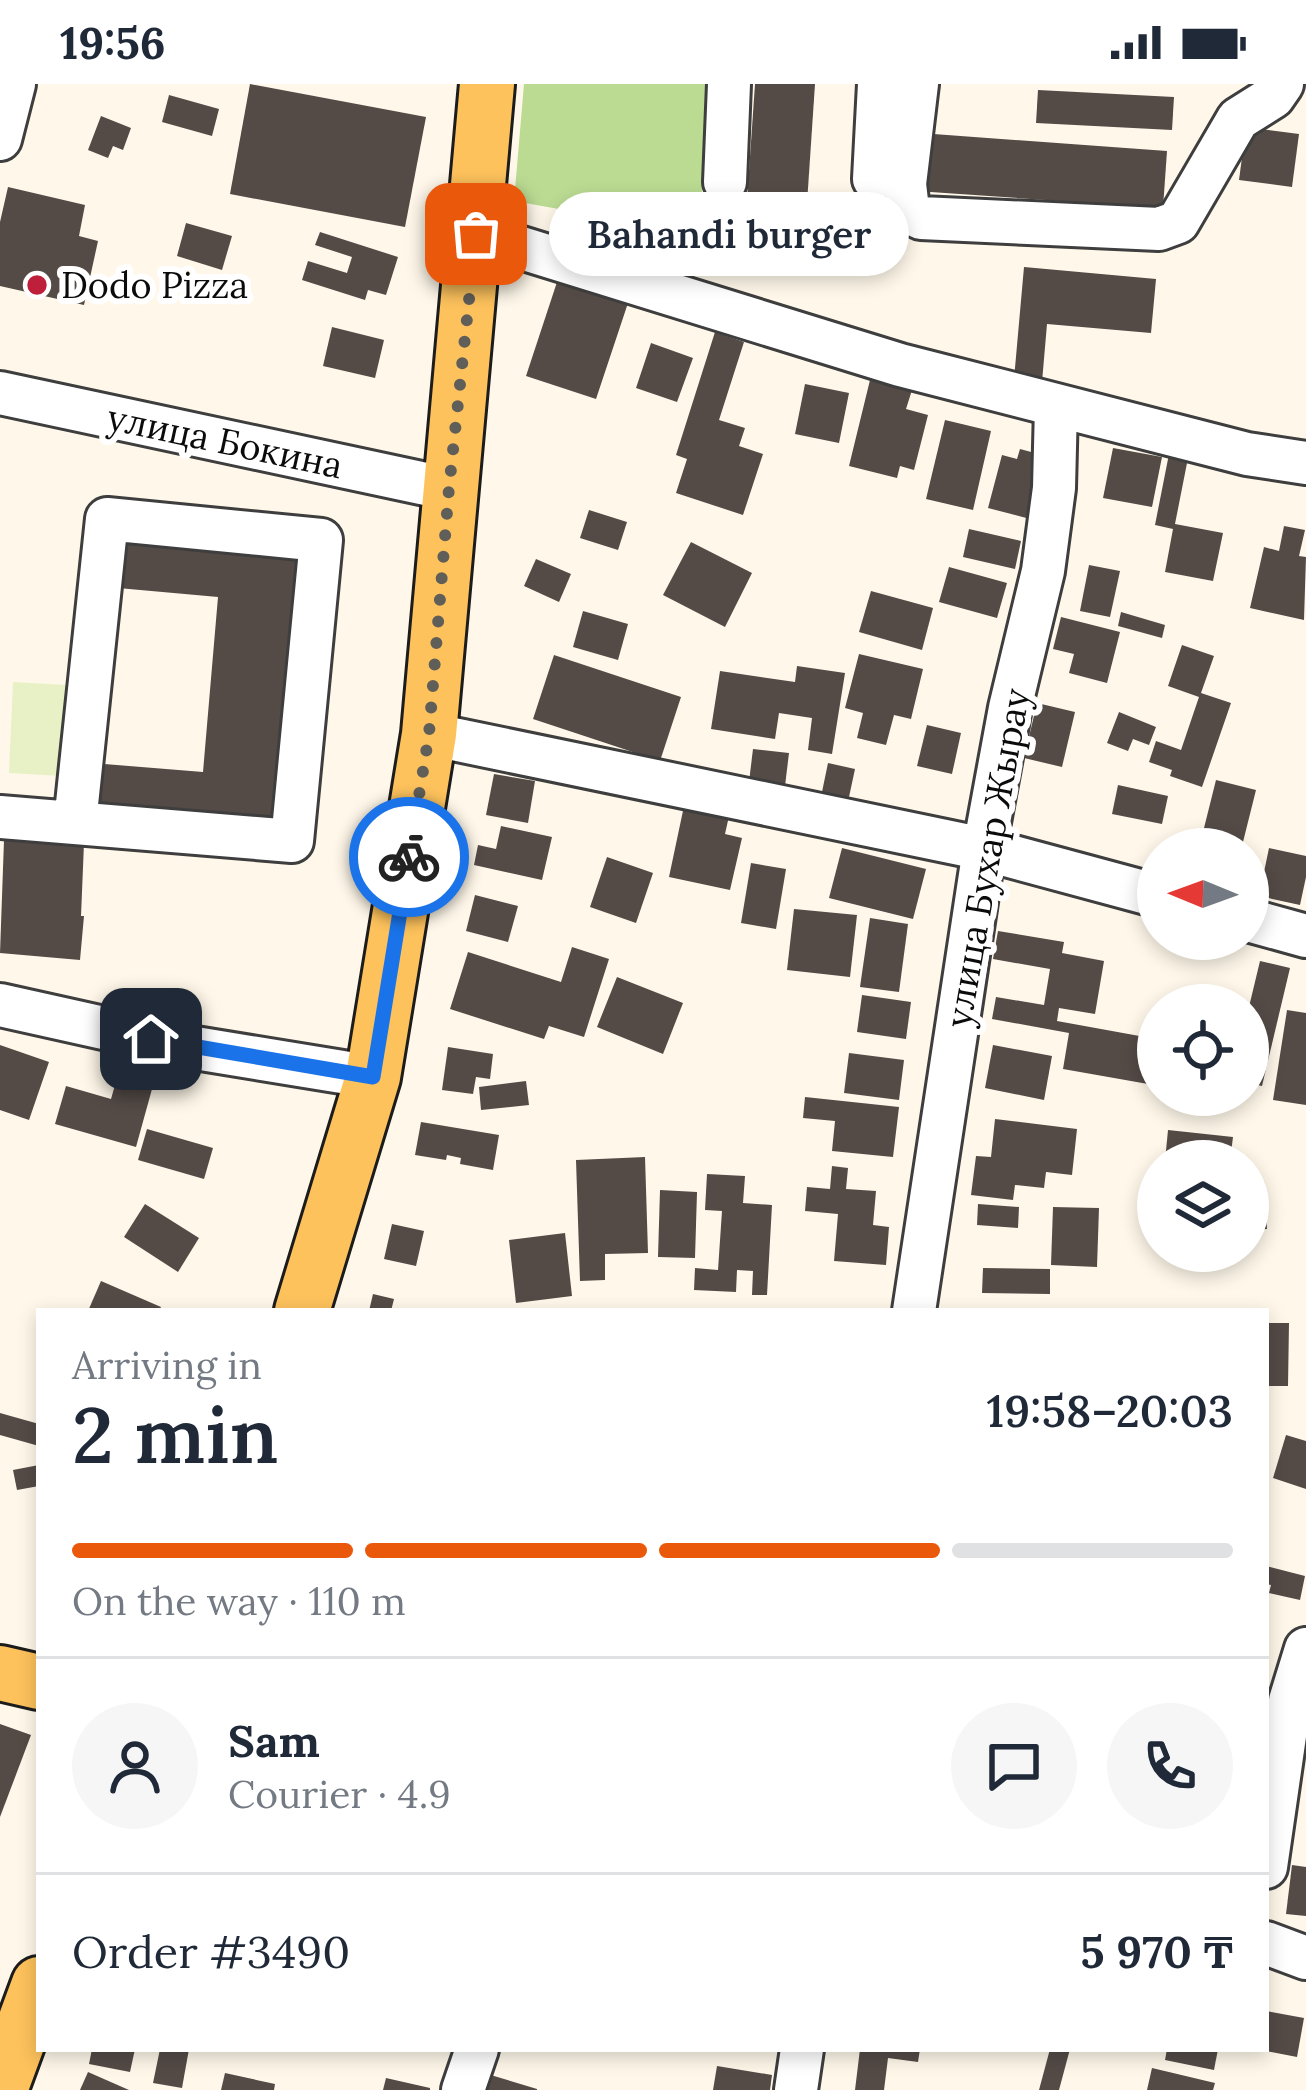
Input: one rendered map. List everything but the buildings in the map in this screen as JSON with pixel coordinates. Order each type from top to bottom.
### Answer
[{"type":"main road","points":[[303,1308],[373,1077],[429,734],[488,84]]},
{"type":"main road","points":[[0,1673],[36,1681]]},
{"type":"main road","points":[[0,2090],[36,1992]]},
{"type":"street","points":[[0,139],[14,84]]},
{"type":"street","points":[[725,182],[729,84]]},
{"type":"street","points":[[874,179],[879,84]]},
{"type":"street","points":[[917,84],[905,184],[908,210],[921,218],[1159,229],[1178,222],[1238,118],[1273,97],[1282,84]]},
{"type":"street","points":[[476,234],[900,365],[1247,454],[1306,463]]},
{"type":"street","name":"улица Бокина","points":[[0,393],[449,488]]},
{"type":"street","name":"улица Бухар Жырау","points":[[914,1308],[985,849],[1010,708],[1043,571],[1054,488],[1056,406]]},
{"type":"street","points":[[0,818],[75,824],[292,841],[320,540],[107,519],[75,824]]},
{"type":"street","points":[[429,734],[985,849],[1137,890]]},
{"type":"street","points":[[1269,926],[1306,936]]},
{"type":"street","points":[[0,1005],[188,1047],[373,1077]]},
{"type":"street","points":[[1269,1846],[1290,1701],[1306,1649]]},
{"type":"street","points":[[1269,1943],[1306,1958]]},
{"type":"street","points":[[464,2090],[476,2052]]},
{"type":"street","points":[[796,2090],[802,2052]]},
{"type":"green space","points":[[524,84],[709,84],[699,234],[514,201]]},
{"type":"green space","points":[[13,682],[67,685],[62,776],[9,773]]},
{"type":"way so far","points":[[409,857],[429,734],[476,234]]},
{"type":"place","name":"Bahandi burger","points":[[476,234]]},
{"type":"place","name":"Dodo Pizza","points":[[37,285]]},
{"type":"route","points":[[151,1039],[373,1077],[409,857]]}]
